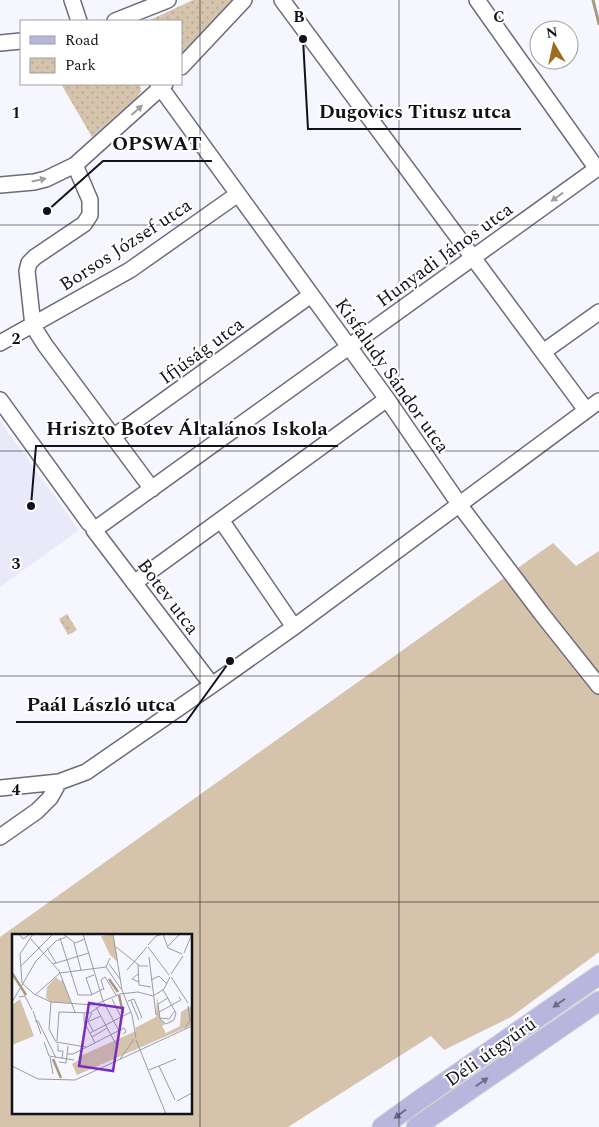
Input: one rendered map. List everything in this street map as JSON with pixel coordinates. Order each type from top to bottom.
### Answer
[{"type":"main road","name":"Déli útgyűrű","points":[[382,1127],[599,975]]},
{"type":"main road","name":"Déli útgyűrű","points":[[416,1127],[599,1000]]},
{"type":"street","points":[[72,0],[79,20]]},
{"type":"street","points":[[117,20],[168,0]]},
{"type":"street","points":[[182,66],[244,0]]},
{"type":"street","points":[[282,0],[586,410]]},
{"type":"street","points":[[477,0],[598,168]]},
{"type":"street","points":[[0,43],[20,41]]},
{"type":"street","points":[[0,184],[34,182],[46,179],[75,165],[162,85]]},
{"type":"street","name":"Kisfaludy Sándor utca","points":[[162,85],[238,194],[387,399],[459,504],[599,686]]},
{"type":"street","name":"Borsos József utca","points":[[75,165],[90,200],[90,215],[84,224],[29,263],[27,271],[33,326],[45,345],[152,489]]},
{"type":"street","name":"Hunyadi János utca","points":[[92,527],[152,489],[598,168]]},
{"type":"street","name":"Borsos József utca","points":[[0,343],[130,270],[238,194]]},
{"type":"street","name":"Ifjúság utca","points":[[113,437],[311,295]]},
{"type":"street","points":[[543,352],[599,312]]},
{"type":"street","points":[[134,583],[387,399]]},
{"type":"street","name":"Botev utca","points":[[0,400],[92,527],[212,685]]},
{"type":"street","points":[[0,788],[59,782],[86,772],[294,626],[599,401]]},
{"type":"street","points":[[221,520],[294,626]]},
{"type":"street","points":[[0,837],[50,798],[59,782]]},
{"type":"shaded area","points":[[0,421],[79,530],[0,587]]},
{"type":"green space","points":[[193,0],[238,0],[182,56],[182,20],[150,20]]},
{"type":"green space","points":[[62,85],[140,85],[141,91],[137,97],[92,137]]},
{"type":"green space","points":[[553,543],[576,566],[599,551],[599,952],[511,1017],[444,1050],[431,1036],[288,1127],[0,1127],[0,937]]},
{"type":"green space","points":[[67,614],[77,630],[68,635],[59,619]]},
{"type":"waterway","points":[[593,0],[599,24]]},
{"type":"place","name":"Dugovics Titusz utca","points":[[303,39]]},
{"type":"place","name":"OPSWAT","points":[[47,211]]},
{"type":"place","name":"Hriszto Botev Általános Iskola","points":[[31,506]]},
{"type":"place","name":"Paál László utca","points":[[230,661]]}]
